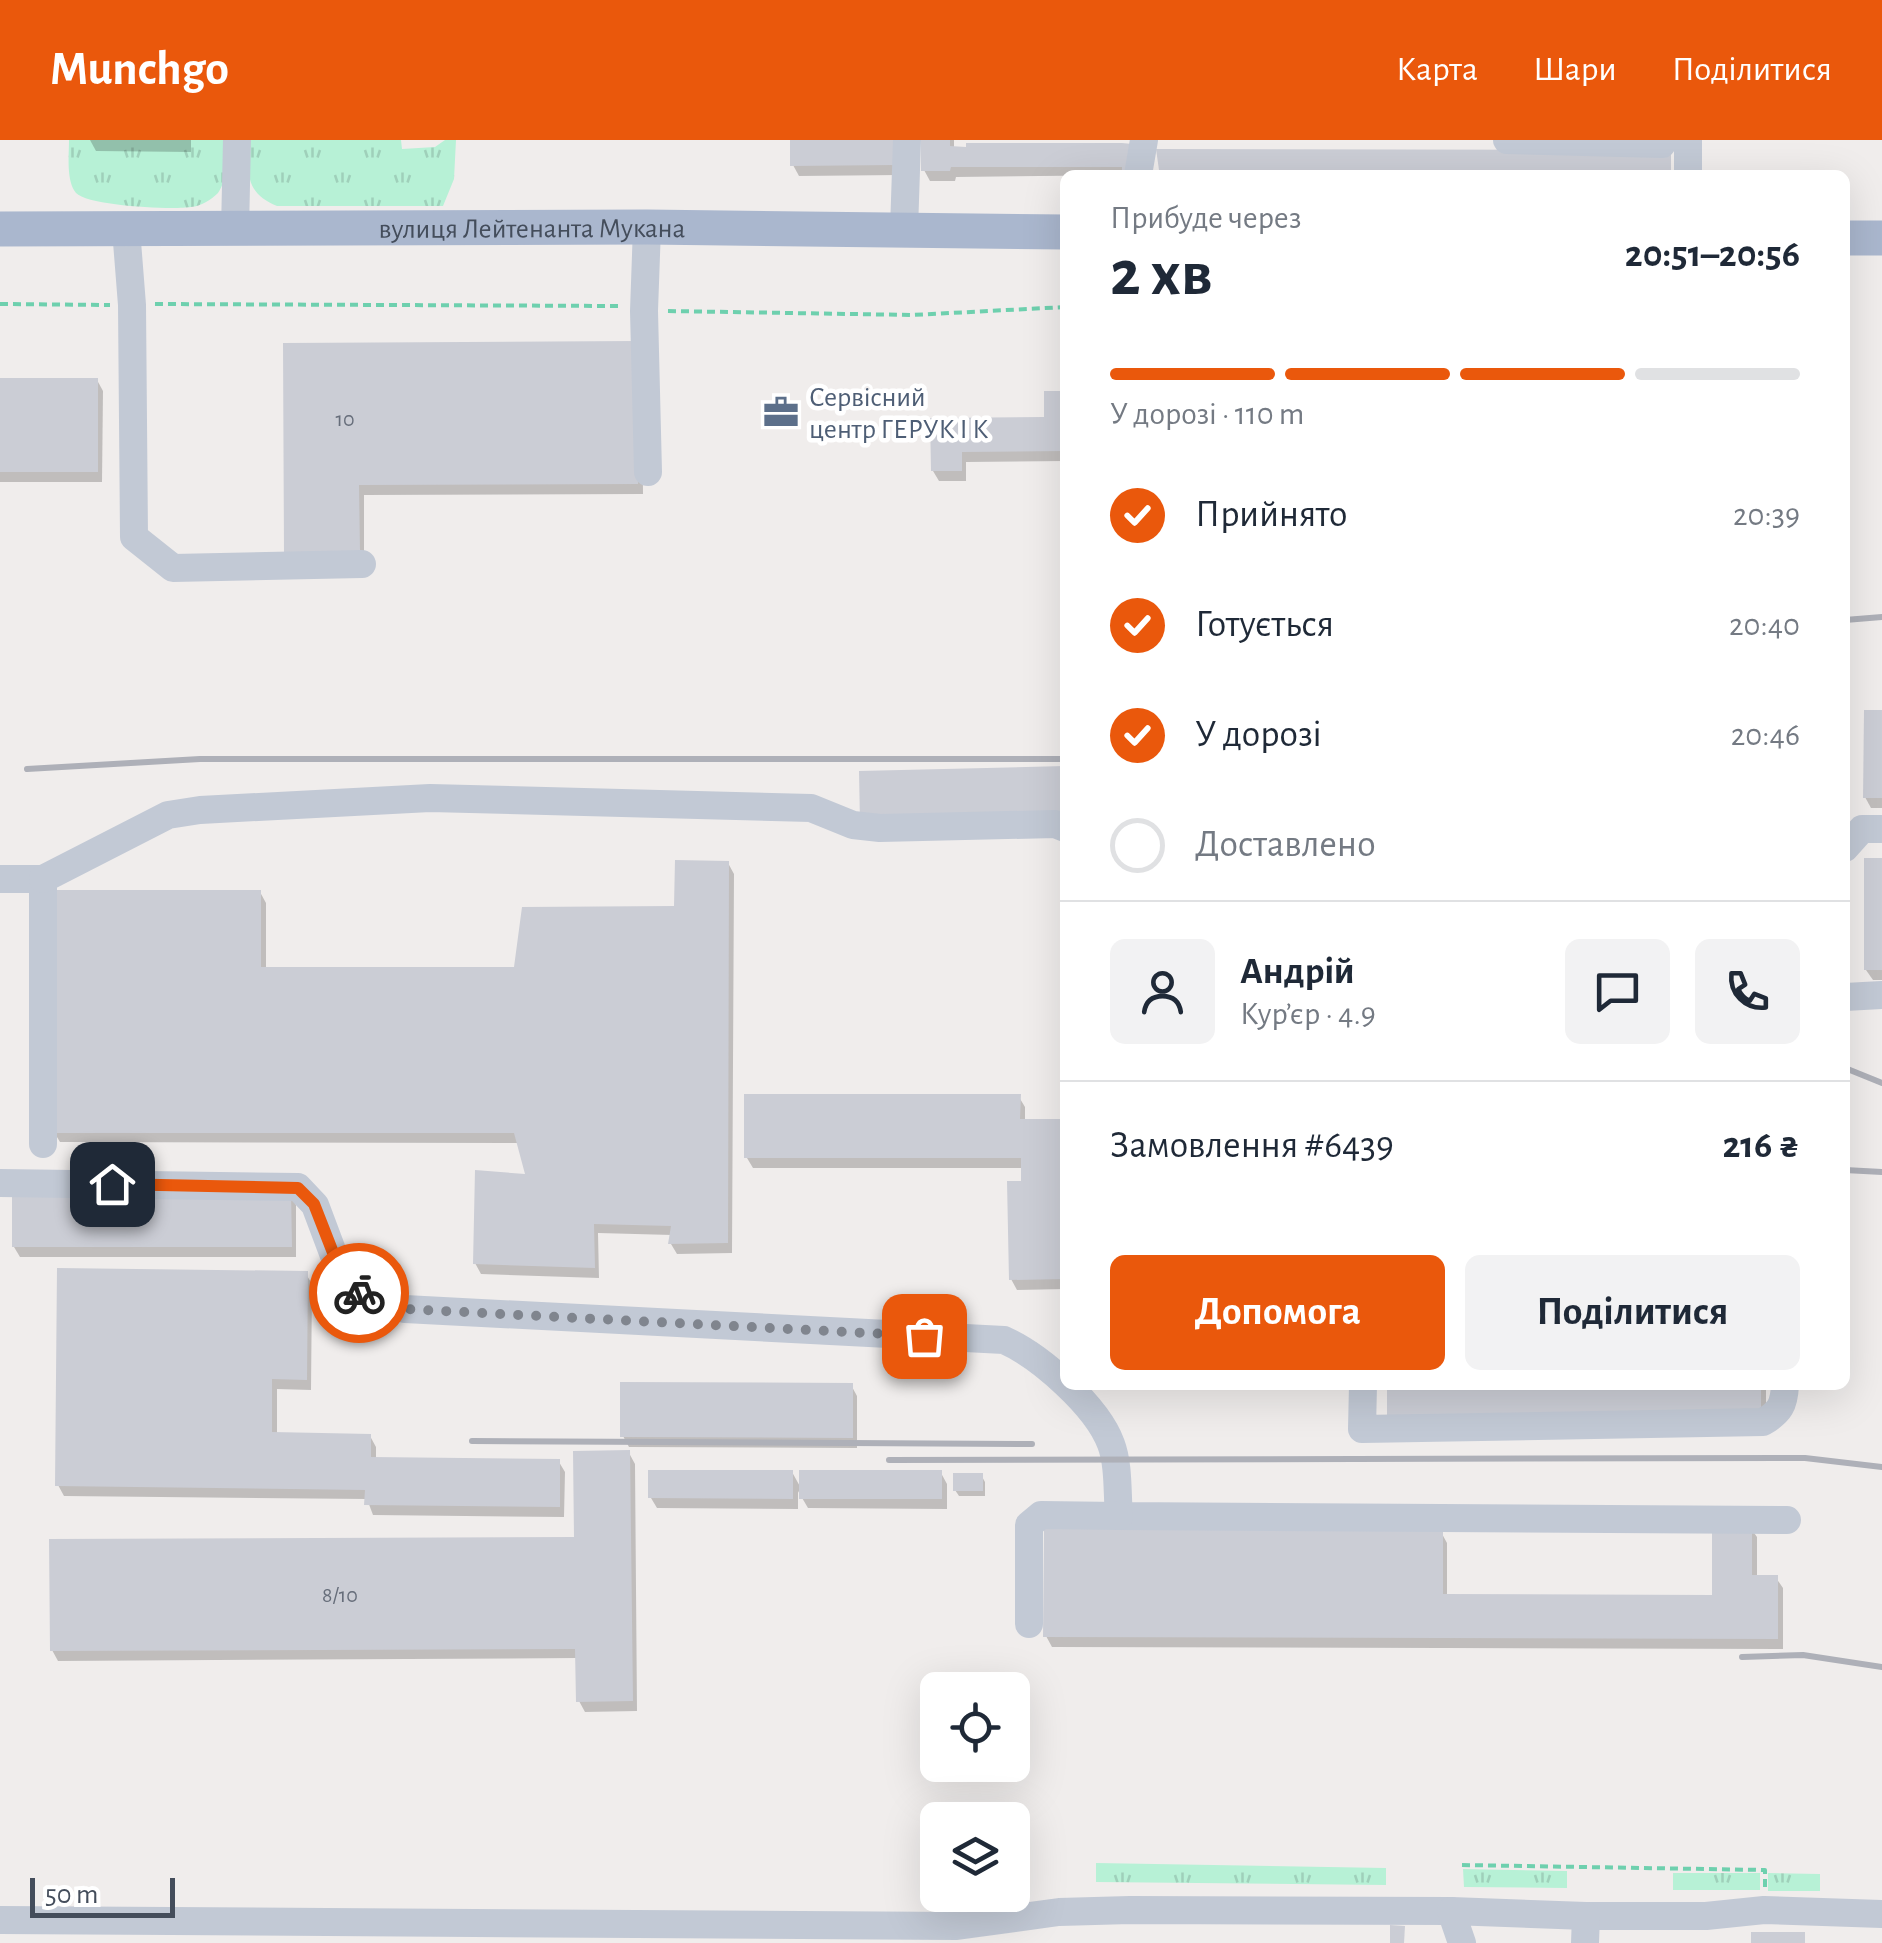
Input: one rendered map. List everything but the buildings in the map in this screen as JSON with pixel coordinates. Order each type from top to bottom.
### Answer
[{"type":"main road","name":"вулиця Лейтенанта Мукана","points":[[0,229],[647,227],[1060,232]]},
{"type":"main road","points":[[1850,238],[1882,238]]},
{"type":"street","points":[[235,230],[237,140]]},
{"type":"street","points":[[904,230],[907,140]]},
{"type":"street","points":[[1139,170],[1144,140]]},
{"type":"street","points":[[1506,140],[1675,142],[1686,170]]},
{"type":"street","points":[[647,227],[644,311],[648,472]]},
{"type":"street","points":[[126,229],[132,305],[134,536],[172,568],[362,564]]},
{"type":"street","points":[[0,878],[43,879],[168,816],[200,810],[430,798],[811,808],[853,825],[880,828],[1060,826]]},
{"type":"street","points":[[1850,842],[1862,828],[1882,828]]},
{"type":"street","points":[[43,879],[43,1144]]},
{"type":"street","points":[[1850,997],[1882,995]]},
{"type":"street","points":[[0,1183],[298,1188],[314,1204],[339,1268],[360,1293],[405,1309],[1004,1340],[1026,1350],[1060,1382]]},
{"type":"street","points":[[1069,1390],[1092,1412],[1112,1446],[1119,1516]]},
{"type":"street","points":[[1363,1390],[1362,1429],[1763,1422],[1784,1404],[1785,1390]]},
{"type":"street","points":[[1029,1624],[1029,1525],[1041,1515],[1788,1520]]},
{"type":"street","points":[[0,1920],[635,1934],[957,1935],[1059,1912],[1130,1910],[1451,1911],[1585,1930],[1764,1910],[1882,1914]]},
{"type":"street","points":[[1451,1911],[1462,1943]]},
{"type":"path","points":[[0,304],[618,306],[644,311],[912,314],[1060,307]]},
{"type":"path","points":[[1462,1865],[1765,1870],[1764,1889]]},
{"type":"green space","points":[[69,140],[228,140],[225,174],[218,193],[195,206],[149,207],[96,201],[73,188]]},
{"type":"green space","points":[[250,140],[401,140],[402,149],[435,147],[445,140],[456,140],[454,179],[443,206],[277,206],[253,187]]},
{"type":"green space","points":[[1096,1863],[1386,1868],[1386,1885],[1096,1882]]},
{"type":"green space","points":[[1463,1869],[1567,1871],[1567,1888],[1464,1887]]},
{"type":"green space","points":[[1673,1873],[1760,1873],[1760,1890],[1673,1890]]},
{"type":"green space","points":[[1768,1873],[1820,1874],[1820,1891],[1768,1891]]},
{"type":"railway","points":[[1850,620],[1882,617]]},
{"type":"railway","points":[[27,769],[200,759],[1060,759]]},
{"type":"railway","points":[[1850,1070],[1882,1083]]},
{"type":"railway","points":[[1850,1170],[1882,1172]]},
{"type":"railway","points":[[472,1441],[1032,1444]]},
{"type":"railway","points":[[889,1460],[1805,1458],[1882,1467]]},
{"type":"railway","points":[[1742,1657],[1803,1655],[1882,1667]]},
{"type":"way so far","points":[[359,1293],[405,1309],[924,1336]]},
{"type":"place","name":"Сервісний центр ГЕРУК І К","points":[[781,412]]},
{"type":"route","points":[[112,1184],[298,1188],[314,1204],[339,1268],[359,1293]]}]
